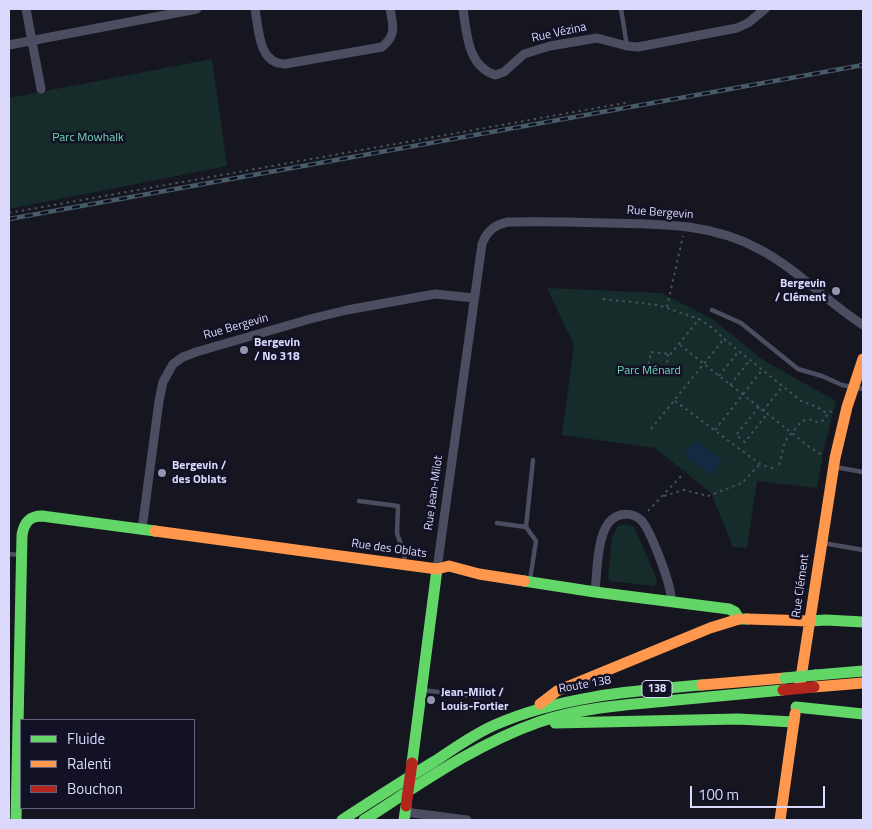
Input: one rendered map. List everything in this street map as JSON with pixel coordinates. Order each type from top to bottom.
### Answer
[{"type":"main road","name":"Rue Clément","points":[[780,820],[833,467],[842,425],[858,388],[863,359]]},
{"type":"main road","name":"Rue des Oblats","points":[[22,555],[23,527],[30,517],[38,515],[437,569],[449,566],[479,574],[594,592],[672,600],[729,609],[735,612],[739,619]]},
{"type":"main road","points":[[16,820],[17,654],[22,555]]},
{"type":"main road","name":"Rue Jean-Milot","points":[[405,813],[437,569]]},
{"type":"main road","points":[[530,712],[557,692],[710,628],[739,619],[863,622]]},
{"type":"main road","name":"Route 138","points":[[342,820],[462,743],[497,724],[530,712],[574,700],[614,693],[863,671]]},
{"type":"main road","name":"Route 138","points":[[364,820],[469,753],[535,723],[567,714],[607,706],[863,683]]},
{"type":"main road","points":[[796,708],[863,714]]},
{"type":"main road","points":[[535,723],[738,719],[794,722]]},
{"type":"street","points":[[26,9],[41,89]]},
{"type":"street","points":[[255,9],[264,52],[273,62],[285,64],[382,47],[389,41],[392,34],[393,27],[390,9]]},
{"type":"street","name":"Rue Vézina","points":[[463,9],[467,37],[477,64],[486,72],[495,75],[504,72],[524,54],[550,46],[597,38],[627,46],[638,47],[658,44],[729,30],[748,22],[765,9]]},
{"type":"street","points":[[9,45],[197,10]]},
{"type":"street","name":"Rue Bergevin","points":[[490,230],[501,223],[515,222],[667,224],[704,228],[741,240],[774,257],[863,325]]},
{"type":"street","name":"Rue Jean-Milot","points":[[437,569],[482,244],[490,230]]},
{"type":"street","name":"Rue Bergevin","points":[[142,529],[161,391],[169,370],[179,360],[196,352],[347,310],[435,294],[474,298]]},
{"type":"street","points":[[594,592],[601,541],[605,527],[613,519],[627,514],[639,519],[648,532],[669,584],[672,600]]},
{"type":"street","points":[[405,813],[466,820]]},
{"type":"lane","points":[[621,9],[627,46]]},
{"type":"lane","points":[[712,310],[741,323],[798,370],[822,376],[842,385],[858,388]]},
{"type":"lane","points":[[530,582],[536,541],[526,527],[534,460]]},
{"type":"lane","points":[[833,467],[863,472]]},
{"type":"lane","points":[[359,501],[398,506],[397,533],[406,565]]},
{"type":"lane","points":[[497,523],[526,527]]},
{"type":"lane","points":[[821,542],[863,550]]},
{"type":"lane","points":[[9,554],[22,555]]},
{"type":"lane","points":[[422,690],[480,697]]},
{"type":"path","points":[[9,213],[630,102]]},
{"type":"path","points":[[667,307],[682,236]]},
{"type":"path","points":[[602,299],[667,307],[699,319],[714,329],[739,352],[804,403],[817,407],[828,414]]},
{"type":"path","points":[[668,354],[666,371],[648,368],[651,352],[668,354],[670,355],[699,319]]},
{"type":"path","points":[[651,429],[724,339]]},
{"type":"path","points":[[679,344],[816,453],[824,456]]},
{"type":"path","points":[[719,376],[739,352]]},
{"type":"path","points":[[730,385],[750,360]]},
{"type":"path","points":[[715,430],[762,370]]},
{"type":"path","points":[[763,411],[782,386]]},
{"type":"path","points":[[675,401],[760,464],[777,470]]},
{"type":"path","points":[[759,407],[736,435],[745,442],[767,414]]},
{"type":"path","points":[[779,465],[783,444],[802,421],[809,419],[820,423],[830,411],[834,414]]},
{"type":"path","points":[[664,496],[684,490],[708,496],[742,483],[760,464]]},
{"type":"path","points":[[648,511],[684,473]]},
{"type":"green space","name":"Parc Mowhalk","points":[[212,59],[227,166],[9,209],[9,98]]},
{"type":"green space","name":"Parc Ménard","points":[[547,288],[661,293],[711,318],[763,360],[836,401],[817,488],[757,481],[747,548],[733,547],[711,493],[655,448],[562,435],[574,345]]},
{"type":"green space","points":[[623,524],[633,526],[637,533],[657,580],[654,586],[610,581],[608,578],[612,537],[617,527]]},
{"type":"water","points":[[695,440],[722,460],[711,475],[684,455]]},
{"type":"railway","points":[[9,219],[863,65]]},
{"type":"traffic: fast","points":[[16,820],[22,535],[24,527],[30,519],[42,516],[155,531]]},
{"type":"traffic: fast","points":[[412,763],[437,569]]},
{"type":"traffic: fast","points":[[524,581],[729,609],[735,612],[739,619],[747,619]]},
{"type":"traffic: fast","points":[[810,621],[863,622]]},
{"type":"traffic: fast","points":[[816,675],[863,671]]},
{"type":"traffic: fast","points":[[785,678],[816,675]]},
{"type":"traffic: fast","points":[[342,820],[473,736],[497,724],[547,707],[598,696],[702,685]]},
{"type":"traffic: fast","points":[[364,820],[471,753],[516,731],[554,717],[634,704],[783,690]]},
{"type":"traffic: fast","points":[[796,707],[863,714]]},
{"type":"traffic: fast","points":[[555,723],[738,719],[794,722]]},
{"type":"traffic: fast","points":[[404,820],[406,806]]},
{"type":"traffic: slow","points":[[800,684],[835,458],[847,407],[863,359]]},
{"type":"traffic: slow","points":[[155,531],[437,569],[449,566],[479,574],[524,581]]},
{"type":"traffic: slow","points":[[540,704],[557,691],[710,628],[739,619]]},
{"type":"traffic: slow","points":[[747,619],[810,621]]},
{"type":"traffic: slow","points":[[702,685],[785,678]]},
{"type":"traffic: slow","points":[[814,687],[863,683]]},
{"type":"traffic: slow","points":[[780,820],[795,714]]},
{"type":"traffic: jam","points":[[783,690],[814,687]]},
{"type":"traffic: jam","points":[[406,806],[412,763]]},
{"type":"place","name":"Bergevin / Clément","points":[[836,291]]},
{"type":"place","name":"Bergevin / No 318","points":[[244,350]]},
{"type":"place","name":"Bergevin / des Oblats","points":[[162,473]]},
{"type":"place","name":"Jean-Milot / Louis-Fortier","points":[[431,700]]}]
